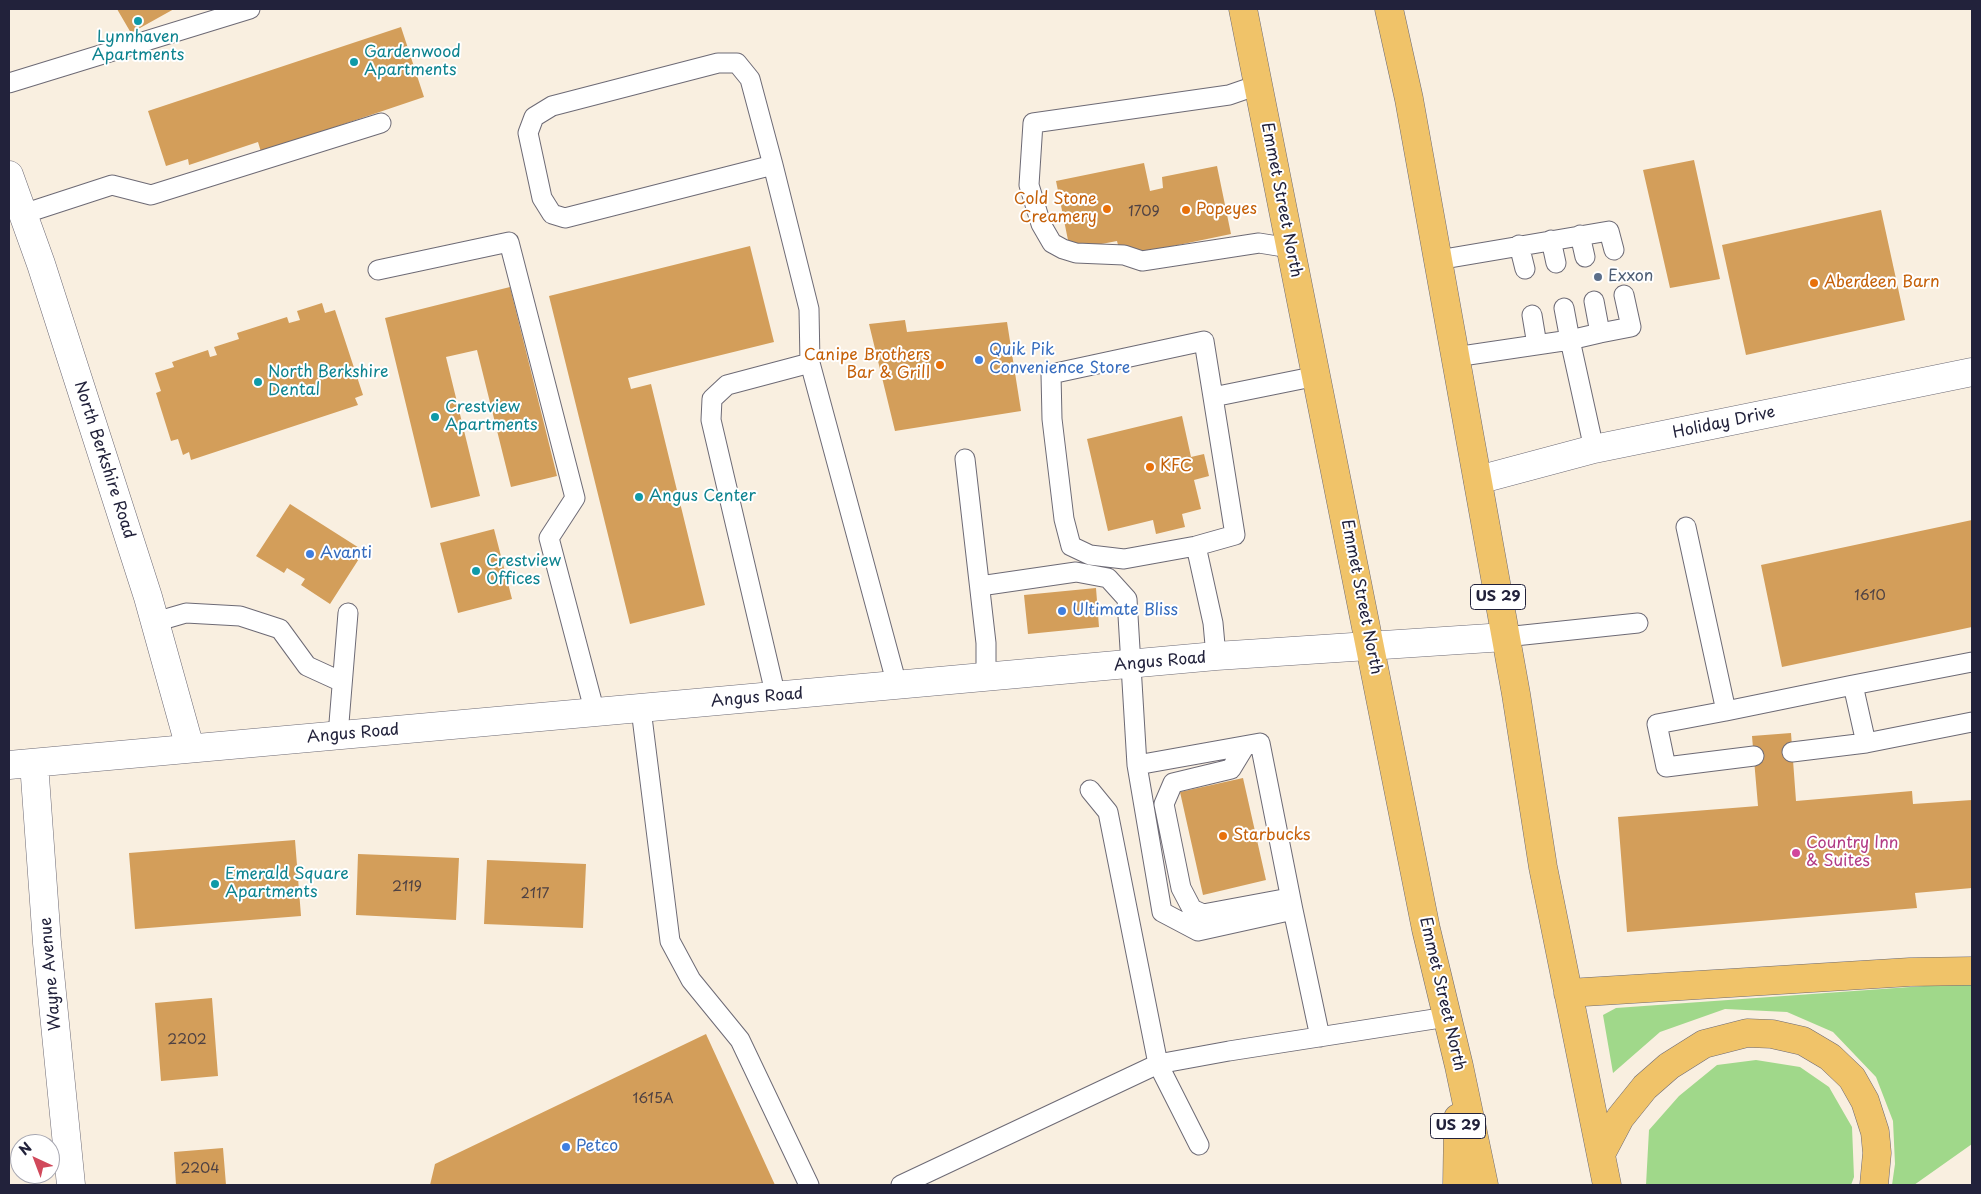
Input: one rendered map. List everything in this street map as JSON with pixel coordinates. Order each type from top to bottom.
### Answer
[{"type":"highway","name":"Emmet Street North","points":[[1243,9],[1426,929],[1459,1066],[1484,1185]]},
{"type":"highway","name":"US 29","points":[[1389,9],[1409,99],[1478,480],[1516,694],[1543,867],[1607,1185]]},
{"type":"highway","points":[[1568,993],[1910,972],[1972,971]]},
{"type":"highway","points":[[1602,1154],[1620,1118],[1645,1087],[1669,1066],[1704,1044],[1748,1033],[1772,1034],[1803,1041],[1830,1057],[1852,1078],[1865,1101],[1875,1132],[1877,1153],[1874,1185]]},
{"type":"highway","name":"US 29","points":[[1457,1185],[1459,1066]]},
{"type":"street","name":"North Berkshire Road","points":[[9,176],[44,273],[155,622],[190,748]]},
{"type":"street","name":"Holiday Drive","points":[[1478,480],[1594,449],[1972,372]]},
{"type":"street","name":"Angus Road","points":[[21,764],[1216,656],[1505,637]]},
{"type":"street","name":"Wayne Avenue","points":[[21,764],[47,943],[70,1185]]},
{"type":"lane","points":[[9,83],[250,9]]},
{"type":"lane","points":[[772,165],[565,218],[552,214],[542,198],[528,133],[534,117],[552,106],[718,63],[738,63],[750,80],[772,165],[809,309],[810,363],[897,685]]},
{"type":"lane","points":[[1258,85],[1229,95],[1033,123],[1029,184],[1041,224],[1052,243],[1062,249],[1076,253],[1124,255],[1142,261],[1259,243],[1290,248]]},
{"type":"lane","points":[[23,214],[112,185],[151,195],[381,123]]},
{"type":"lane","points":[[1438,260],[1609,231],[1614,250]]},
{"type":"lane","points":[[1580,235],[1585,257]]},
{"type":"lane","points":[[1551,240],[1556,263]]},
{"type":"lane","points":[[378,270],[509,242],[575,498],[549,538],[595,713]]},
{"type":"lane","points":[[1519,245],[1525,269]]},
{"type":"lane","points":[[1455,357],[1570,340],[1631,327],[1624,296]]},
{"type":"lane","points":[[1594,301],[1600,333]]},
{"type":"lane","points":[[1564,308],[1594,449]]},
{"type":"lane","points":[[1532,315],[1537,345]]},
{"type":"lane","points":[[1204,341],[1213,397],[1235,535],[1196,546],[1124,558],[1090,555],[1071,546],[1064,519],[1052,419],[1051,374],[1204,341]]},
{"type":"lane","points":[[776,697],[711,420],[712,399],[727,385],[810,363]]},
{"type":"lane","points":[[1213,397],[1317,376]]},
{"type":"lane","points":[[965,459],[986,643],[986,677]]},
{"type":"lane","points":[[1686,527],[1726,711]]},
{"type":"lane","points":[[1196,546],[1213,623],[1216,656]]},
{"type":"lane","points":[[980,586],[1076,572],[1108,578],[1127,599],[1137,765],[1162,912],[1198,931],[1292,904]]},
{"type":"lane","points":[[338,735],[348,612]]},
{"type":"lane","points":[[155,622],[186,613],[240,616],[280,629],[307,666],[342,682]]},
{"type":"lane","points":[[1505,637],[1638,623]]},
{"type":"lane","points":[[1754,756],[1666,767],[1656,724],[1972,662]]},
{"type":"lane","points":[[1854,685],[1866,742]]},
{"type":"lane","points":[[641,709],[670,941],[691,980],[740,1040],[809,1185]]},
{"type":"lane","points":[[1792,752],[1866,742],[1972,722]]},
{"type":"lane","points":[[1137,765],[1260,743],[1320,1037]]},
{"type":"lane","points":[[1245,746],[1231,769],[1173,783],[1164,804],[1181,888],[1192,909],[1204,914],[1292,904]]},
{"type":"lane","points":[[1090,790],[1108,812],[1158,1064],[1199,1145]]},
{"type":"lane","points":[[901,1185],[1158,1064],[1447,1017]]},
{"type":"green space","points":[[1938,985],[1972,985],[1972,1144],[1914,1185],[1892,1185],[1895,1164],[1893,1121],[1876,1077],[1833,1032],[1787,1012],[1725,1009],[1660,1032],[1613,1073],[1603,1015],[1616,1008]]},
{"type":"green space","points":[[1756,1060],[1800,1067],[1829,1087],[1852,1127],[1854,1177],[1851,1185],[1646,1185],[1649,1130],[1679,1096],[1717,1065]]},
{"type":"building","name":"Lynnhaven Apartments","points":[[117,9],[174,9],[131,33]]},
{"type":"building","name":"Gardenwood Apartments","points":[[401,27],[424,97],[261,152],[258,142],[189,165],[188,159],[166,166],[148,111]]},
{"type":"building","points":[[1694,160],[1720,279],[1670,288],[1643,170]]},
{"type":"building","points":[[1144,163],[1150,191],[1163,188],[1162,177],[1217,166],[1231,234],[1135,254],[1133,247],[1119,249],[1117,241],[1070,250],[1056,181]]},
{"type":"building","name":"Aberdeen Barn","points":[[1881,210],[1905,320],[1746,355],[1722,245]]},
{"type":"building","name":"Angus Center","points":[[750,246],[774,342],[628,378],[631,389],[651,384],[705,605],[630,624],[549,296]]},
{"type":"building","name":"Crestview Apartments","points":[[510,287],[557,476],[511,487],[477,350],[446,357],[480,496],[431,508],[385,318]]},
{"type":"building","name":"North Berkshire Dental","points":[[322,303],[325,313],[335,310],[363,395],[355,398],[358,405],[191,460],[189,452],[183,455],[178,439],[171,441],[156,393],[161,391],[155,373],[174,367],[172,362],[208,350],[210,357],[217,355],[214,347],[239,339],[237,333],[287,317],[289,323],[300,320],[297,311]]},
{"type":"building","points":[[905,320],[907,332],[1007,322],[1021,411],[895,431],[869,324]]},
{"type":"building","name":"KFC","points":[[1182,416],[1191,457],[1204,454],[1209,476],[1194,480],[1201,509],[1182,514],[1185,527],[1156,534],[1153,520],[1108,531],[1087,439]]},
{"type":"building","name":"Avanti","points":[[290,504],[364,551],[330,604],[301,585],[305,579],[287,568],[284,573],[256,556]]},
{"type":"building","points":[[1972,520],[1972,627],[1782,667],[1761,565]]},
{"type":"building","name":"Crestview Offices","points":[[494,529],[512,599],[458,613],[440,543]]},
{"type":"building","name":"Ultimate Bliss","points":[[1096,588],[1099,627],[1028,634],[1024,595]]},
{"type":"building","name":"Country Inn & Suites","points":[[1791,733],[1796,801],[1912,791],[1913,804],[1972,800],[1972,888],[1915,893],[1917,908],[1627,932],[1618,817],[1758,806],[1752,736]]},
{"type":"building","name":"Starbucks","points":[[1243,778],[1266,880],[1203,895],[1180,792]]},
{"type":"building","name":"Emerald Square Apartments","points":[[295,840],[301,916],[135,929],[129,853]]},
{"type":"building","points":[[358,854],[459,858],[456,920],[356,915]]},
{"type":"building","points":[[487,860],[586,864],[583,928],[484,924]]},
{"type":"building","points":[[212,998],[218,1076],[161,1081],[155,1003]]},
{"type":"building","points":[[706,1034],[775,1185],[430,1185],[435,1164]]},
{"type":"building","points":[[223,1148],[226,1185],[176,1185],[174,1152]]},
{"type":"place","name":"Lynnhaven Apartments","points":[[138,21]]},
{"type":"place","name":"Gardenwood Apartments","points":[[354,62]]},
{"type":"place","name":"Cold Stone Creamery","points":[[1107,209]]},
{"type":"place","name":"Popeyes","points":[[1186,210]]},
{"type":"place","name":"Exxon","points":[[1598,277]]},
{"type":"place","name":"Aberdeen Barn","points":[[1814,283]]},
{"type":"place","name":"Quik Pik Convenience Store","points":[[979,360]]},
{"type":"place","name":"Canipe Brothers Bar & Grill","points":[[940,365]]},
{"type":"place","name":"North Berkshire Dental","points":[[258,382]]},
{"type":"place","name":"Crestview Apartments","points":[[435,417]]},
{"type":"place","name":"KFC","points":[[1150,467]]},
{"type":"place","name":"Angus Center","points":[[639,497]]},
{"type":"place","name":"Avanti","points":[[310,554]]},
{"type":"place","name":"Crestview Offices","points":[[476,571]]},
{"type":"place","name":"Ultimate Bliss","points":[[1062,611]]},
{"type":"place","name":"Starbucks","points":[[1223,836]]},
{"type":"place","name":"Country Inn & Suites","points":[[1796,853]]},
{"type":"place","name":"Emerald Square Apartments","points":[[215,884]]},
{"type":"place","name":"Petco","points":[[566,1147]]}]
